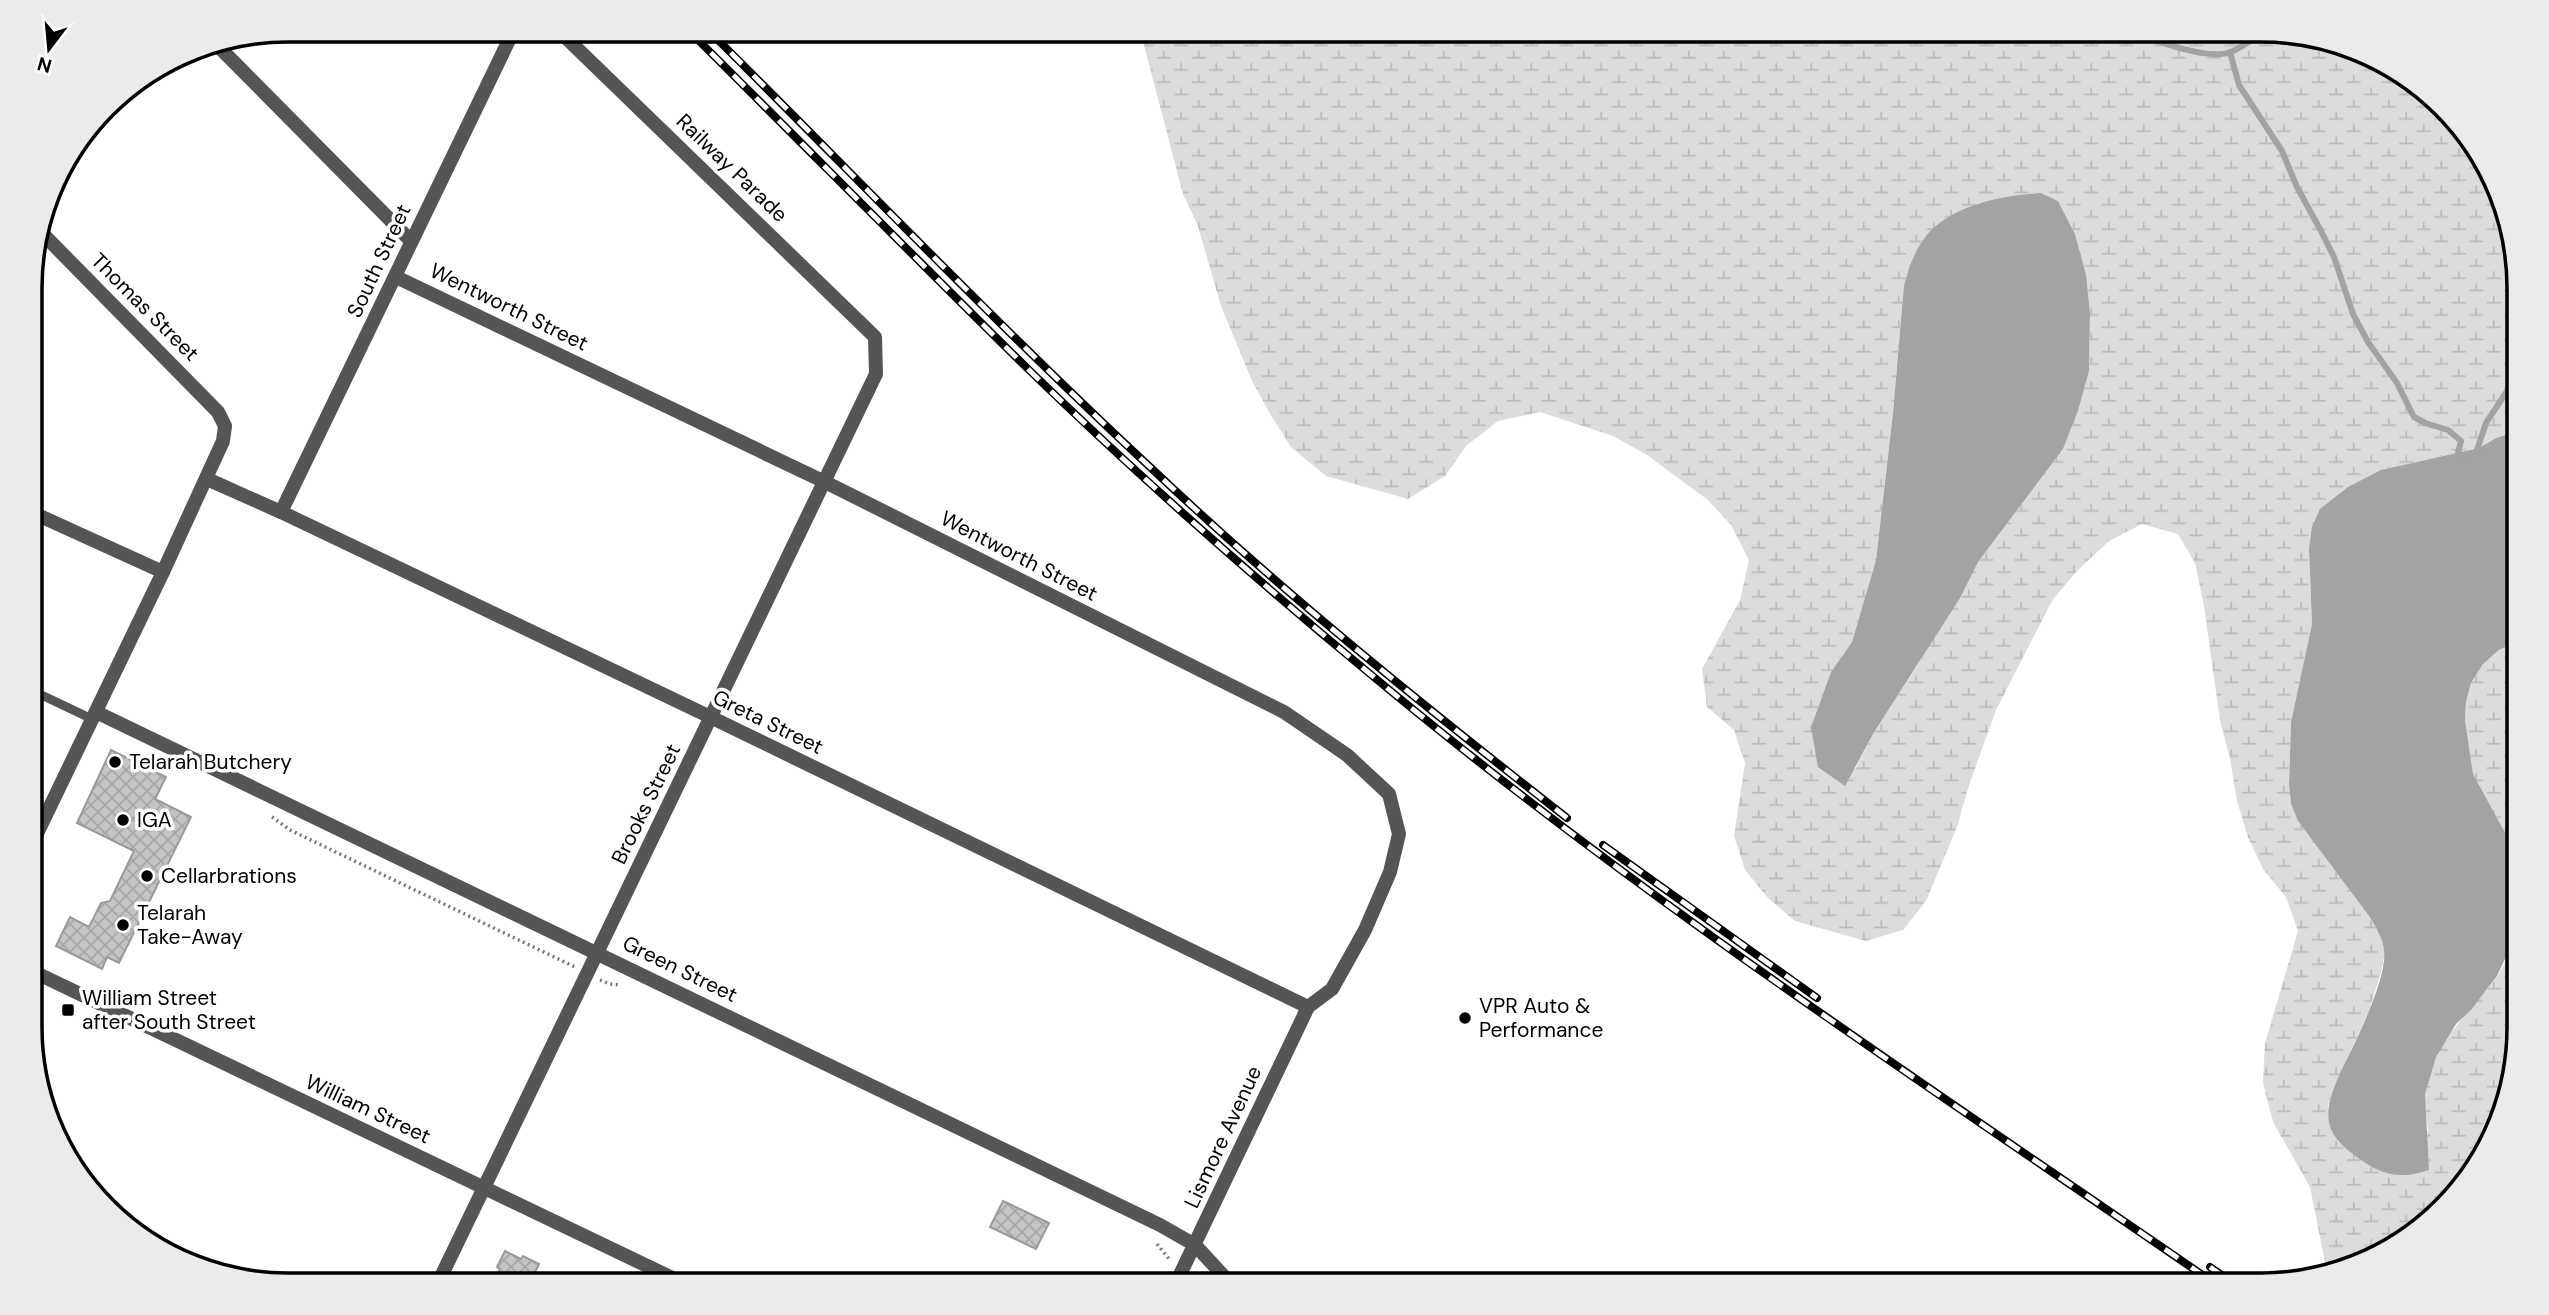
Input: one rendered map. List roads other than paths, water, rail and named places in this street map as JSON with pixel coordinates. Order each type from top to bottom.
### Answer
[{"type":"street","name":"South Street","points":[[281,512],[508,43]]},
{"type":"street","name":"Railway Parade","points":[[571,43],[875,337]]},
{"type":"street","name":"Wentworth Street","points":[[222,51],[411,241]]},
{"type":"street","name":"Thomas Street","points":[[47,238],[218,412],[225,426],[223,441],[207,479]]},
{"type":"street","name":"Wentworth Street","points":[[396,276],[825,482],[1284,712],[1347,755],[1389,794],[1399,834],[1390,872],[1365,930],[1332,989],[1308,1007]]},
{"type":"street","name":"Brooks Street","points":[[443,1273],[876,374],[875,337]]},
{"type":"street","name":"Greta Street","points":[[207,479],[281,512],[1308,1007]]},
{"type":"street","points":[[42,823],[207,479]]},
{"type":"street","points":[[43,517],[163,572]]},
{"type":"street","name":"Green Street","points":[[94,716],[598,953],[1147,1219],[1195,1245],[1220,1273]]},
{"type":"street","name":"William Street","points":[[42,976],[662,1273]]},
{"type":"street","name":"Lismore Avenue","points":[[1181,1273],[1308,1007]]},
{"type":"lane","points":[[42,695],[94,716]]},
{"type":"waterway","points":[[2161,42],[2195,52],[2221,54],[2249,42]]},
{"type":"waterway","points":[[2230,52],[2239,85],[2282,151],[2297,187],[2334,257],[2353,314],[2368,342],[2397,383],[2414,417],[2448,430],[2461,441],[2458,453],[2464,457]]},
{"type":"waterway","points":[[2476,453],[2486,423],[2507,391]]},
{"type":"railway","points":[[701,43],[1068,408],[1195,524],[1369,673],[1574,835],[1679,913],[2198,1272]]},
{"type":"railway","points":[[721,43],[1037,360],[1200,513],[1354,647],[1567,818]]},
{"type":"railway","points":[[1603,845],[1817,998]]},
{"type":"railway","points":[[2210,1267],[2217,1272]]},
{"type":"place","name":"Telarah Butchery","points":[[115,762]]},
{"type":"place","name":"IGA","points":[[123,820]]},
{"type":"place","name":"Cellarbrations","points":[[147,876]]},
{"type":"place","name":"Telarah Take-Away","points":[[123,925]]},
{"type":"place","name":"William Street after South Street","points":[[68,1010]]},
{"type":"place","name":"VPR Auto & Performance","points":[[1465,1018]]}]
